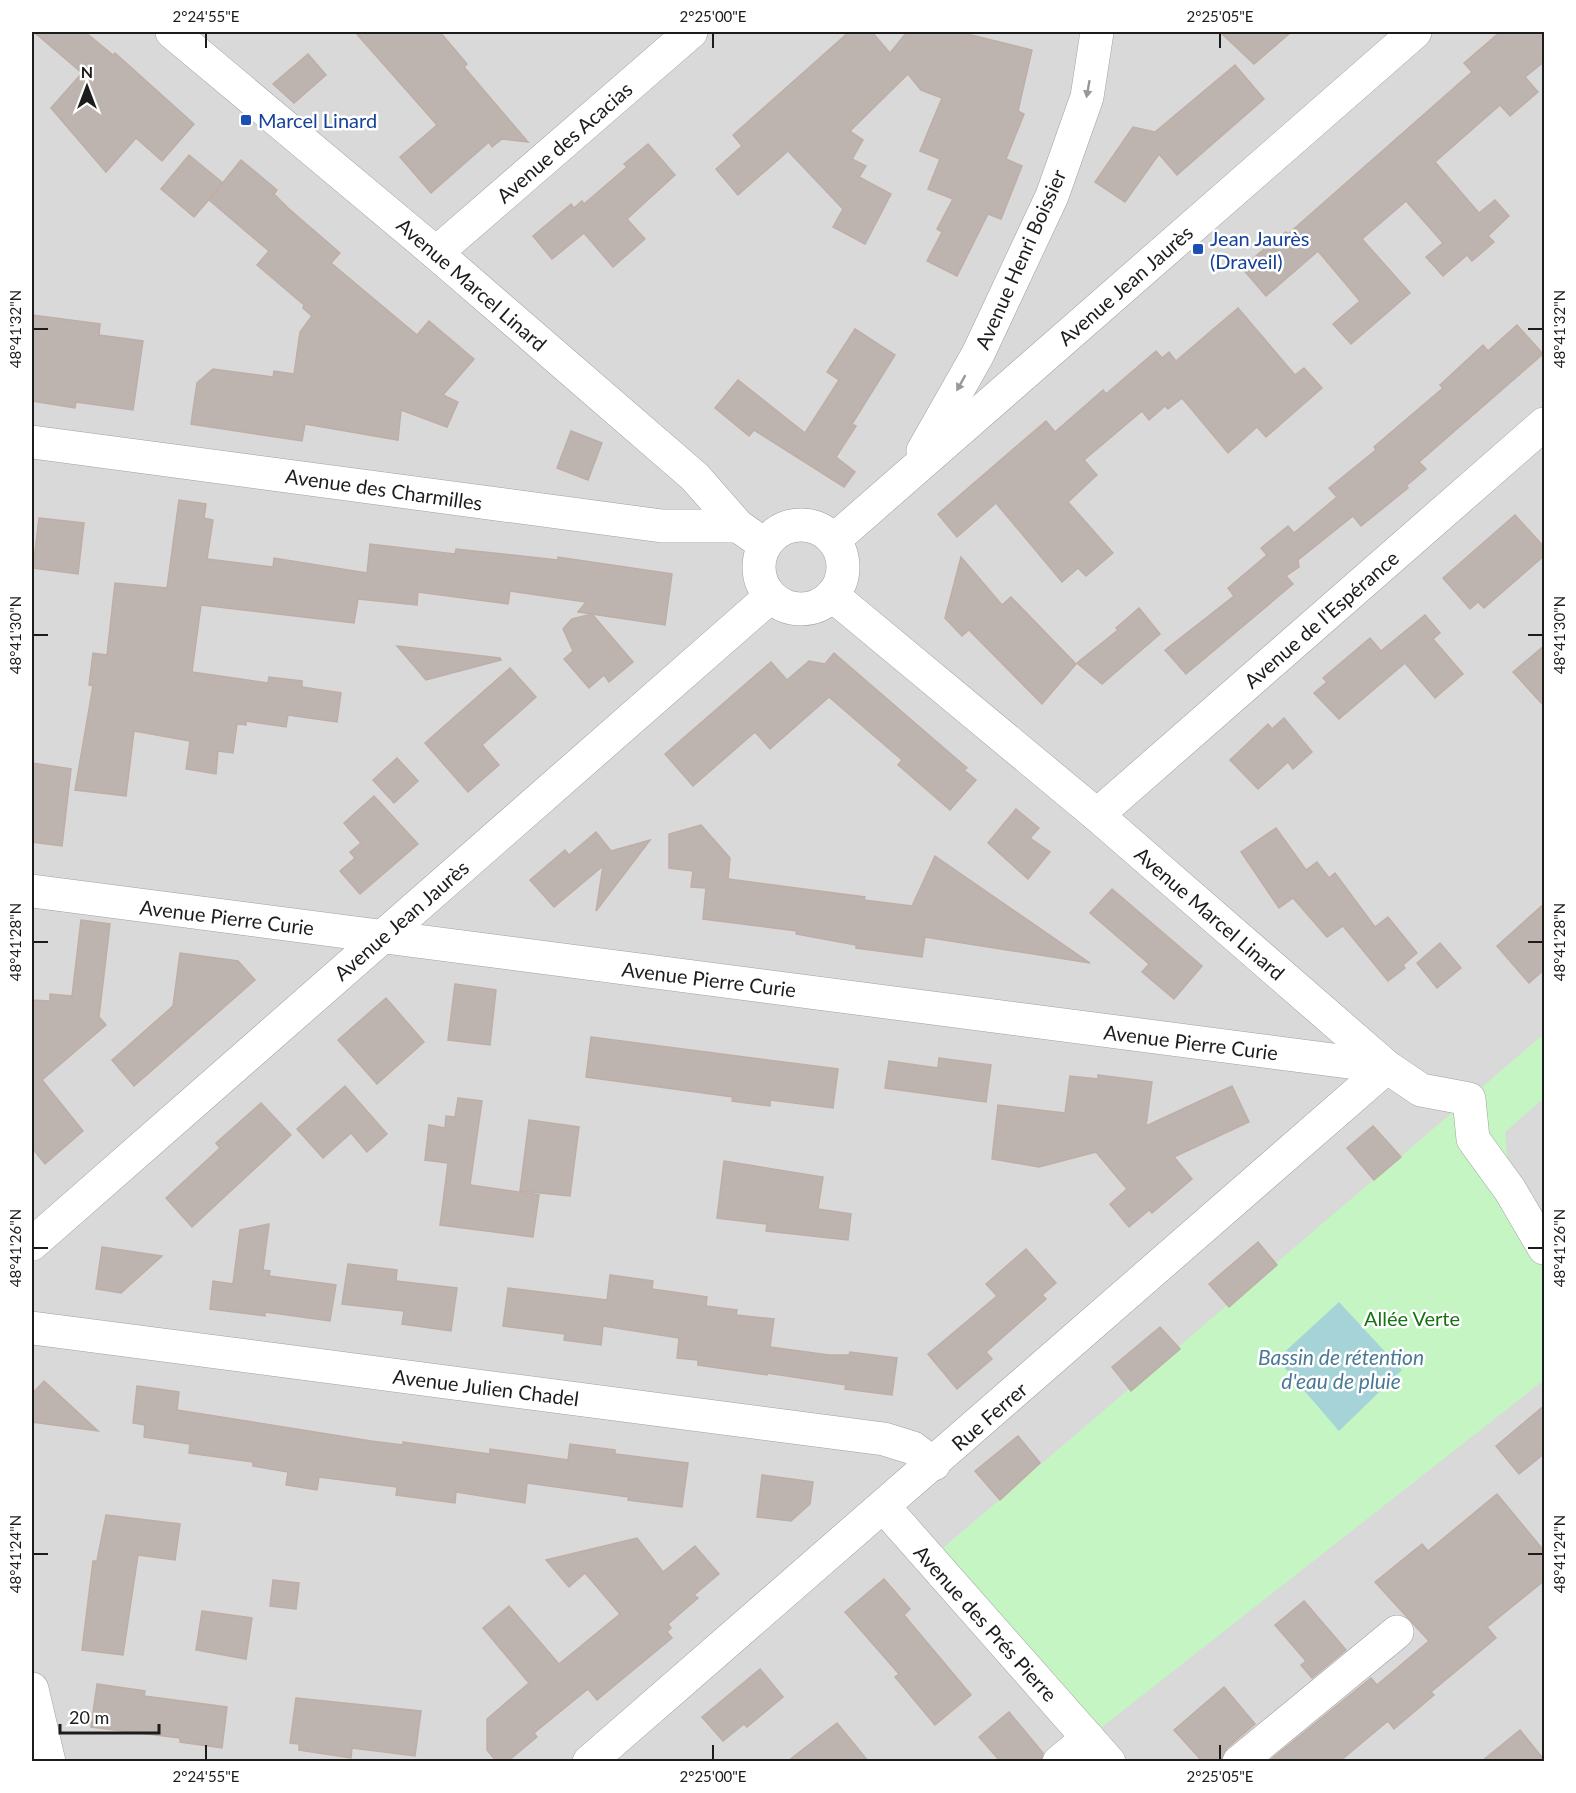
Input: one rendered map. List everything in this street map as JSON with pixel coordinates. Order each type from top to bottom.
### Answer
[{"type":"street","name":"Avenue Marcel Linard","points":[[172,32],[436,253],[695,477],[738,526],[764,544]]},
{"type":"street","name":"Avenue des Acacias","points":[[436,253],[691,32]]},
{"type":"street","name":"Avenue Henri Boissier","points":[[911,473],[978,354],[1052,196],[1087,97],[1097,32]]},
{"type":"street","name":"Avenue Jean Jaurès","points":[[834,540],[1415,32]]},
{"type":"street","name":"Avenue de l'Espérance","points":[[1097,815],[1545,424]]},
{"type":"street","name":"Avenue des Charmilles","points":[[32,442],[662,526],[738,526]]},
{"type":"street","points":[[798,524],[824,531],[834,540],[843,562],[839,585],[832,595],[821,604],[795,609],[770,597],[759,577],[758,566],[764,544],[785,527],[798,524]]},
{"type":"street","name":"Avenue Marcel Linard","points":[[832,595],[1097,815],[1387,1067],[1421,1090],[1469,1099],[1473,1139],[1510,1190],[1545,1248]]},
{"type":"street","name":"Avenue Jean Jaurès","points":[[32,1244],[770,597]]},
{"type":"street","name":"Avenue Pierre Curie","points":[[32,891],[1387,1067]]},
{"type":"street","name":"Rue Ferrer","points":[[589,1761],[934,1464],[1387,1067]]},
{"type":"street","name":"Avenue Julien Chadel","points":[[32,1328],[884,1438],[913,1448],[934,1464]]},
{"type":"street","name":"Avenue des Prés Pierre","points":[[884,1507],[1098,1750],[1059,1761]]},
{"type":"street","points":[[1239,1761],[1397,1632]]},
{"type":"street","points":[[32,1689],[49,1761]]},
{"type":"shaded area","points":[[32,32],[1544,32],[1544,1761],[32,1761]]},
{"type":"green space","name":"Allée Verte","points":[[1544,1034],[1544,1098],[1505,1132],[1510,1190],[1544,1248],[1544,1380],[1088,1738],[929,1560]]},
{"type":"water","name":"Bassin de rétention d'eau de pluie","points":[[1339,1302],[1402,1370],[1339,1431],[1277,1359]]},
{"type":"building","points":[[34,32],[85,32],[113,55],[115,53],[194,124],[162,161],[136,138],[106,172],[51,108],[82,73]]},
{"type":"building","points":[[355,32],[440,32],[467,64],[464,67],[528,142],[502,139],[492,147],[489,142],[431,193],[400,157],[437,125]]},
{"type":"building","points":[[849,32],[872,32],[890,53],[907,32],[959,32],[1032,50],[1018,111],[1024,114],[1006,159],[1022,166],[1001,219],[988,214],[957,276],[927,261],[942,232],[937,229],[953,199],[928,189],[940,159],[920,151],[942,98],[921,90],[908,74],[850,131],[863,140],[852,159],[866,166],[859,177],[891,194],[865,244],[833,227],[843,209],[788,151],[738,195],[716,169],[742,146],[733,135]]},
{"type":"building","points":[[1220,32],[1291,32],[1254,64]]},
{"type":"building","points":[[1500,32],[1545,32],[1545,61],[1525,77],[1538,92],[1510,116],[1500,105],[1435,162],[1479,213],[1495,200],[1509,216],[1488,236],[1494,242],[1472,261],[1467,255],[1443,276],[1426,257],[1443,243],[1406,201],[1362,239],[1410,293],[1351,344],[1333,324],[1360,301],[1318,251],[1266,296],[1242,268],[1271,243],[1286,232],[1288,234],[1472,72],[1464,63]]},
{"type":"building","points":[[308,54],[326,75],[294,103],[273,84]]},
{"type":"building","points":[[1235,65],[1264,99],[1177,175],[1159,154],[1125,202],[1095,182],[1133,127],[1155,132]]},
{"type":"building","points":[[648,144],[675,175],[627,219],[645,239],[613,267],[584,233],[552,259],[533,236],[571,204],[574,208],[582,201],[584,204],[627,167],[624,164]]},
{"type":"building","points":[[189,155],[223,183],[194,217],[161,189]]},
{"type":"building","points":[[241,160],[277,190],[274,194],[288,208],[340,253],[331,263],[417,335],[429,321],[474,359],[443,395],[458,402],[447,427],[401,410],[398,440],[305,424],[302,441],[191,424],[197,383],[213,369],[273,377],[274,371],[294,374],[300,332],[312,316],[303,308],[304,305],[257,265],[269,251],[209,200]]},
{"type":"building","points":[[1238,308],[1295,375],[1304,368],[1322,388],[1266,437],[1257,427],[1228,453],[1182,398],[1168,409],[1165,406],[1149,420],[1142,411],[1084,460],[1097,475],[1068,502],[1113,553],[1086,576],[1078,568],[1062,582],[996,503],[957,537],[938,514],[1046,421],[1055,432],[1103,390],[1106,394],[1156,351],[1162,358],[1169,352],[1176,361]]},
{"type":"building","points":[[32,315],[100,324],[99,335],[143,341],[133,410],[76,402],[75,408],[32,401]]},
{"type":"building","points":[[1517,325],[1543,354],[1419,462],[1426,469],[1406,486],[1408,488],[1361,526],[1353,516],[1298,560],[1299,567],[1286,576],[1293,584],[1186,674],[1165,650],[1234,596],[1228,588],[1267,555],[1261,548],[1288,526],[1294,533],[1337,497],[1329,488],[1376,450],[1374,447],[1443,388],[1440,385],[1483,345],[1488,351]]},
{"type":"building","points":[[855,329],[895,355],[852,424],[856,426],[836,457],[855,472],[844,487],[754,430],[749,436],[715,408],[738,380],[805,433],[839,380],[827,372]]},
{"type":"building","points":[[571,431],[602,443],[588,480],[557,468]]},
{"type":"building","points":[[179,500],[206,504],[204,518],[213,520],[207,559],[273,567],[274,558],[367,573],[370,544],[455,554],[456,549],[558,560],[558,557],[672,574],[665,625],[578,612],[586,602],[510,591],[508,604],[418,592],[417,605],[358,599],[354,623],[201,605],[192,672],[268,683],[269,677],[302,681],[302,687],[341,693],[337,722],[288,715],[286,727],[246,721],[246,725],[237,724],[233,753],[218,751],[216,774],[186,769],[190,741],[134,731],[126,796],[75,790],[93,686],[89,685],[93,653],[107,655],[115,583],[167,588]]},
{"type":"building","points":[[1515,515],[1545,548],[1545,555],[1484,608],[1478,602],[1470,609],[1443,578]]},
{"type":"building","points":[[39,518],[84,523],[78,574],[33,568]]},
{"type":"building","points":[[961,557],[1002,605],[1011,597],[1076,664],[1042,704],[969,630],[962,636],[945,618]]},
{"type":"building","points":[[1139,608],[1160,634],[1102,684],[1077,663],[1118,630],[1116,628]]},
{"type":"building","points":[[592,614],[633,662],[609,682],[604,675],[589,688],[564,659],[573,651],[563,629],[572,619]]},
{"type":"building","points":[[1425,615],[1440,633],[1433,639],[1463,674],[1435,698],[1405,663],[1339,719],[1314,693],[1327,682],[1323,678],[1370,638],[1381,651]]},
{"type":"building","points":[[1545,645],[1545,707],[1513,672]]},
{"type":"building","points":[[397,646],[500,658],[501,660],[426,680]]},
{"type":"building","points":[[834,653],[967,768],[964,770],[976,780],[950,810],[898,765],[902,760],[829,697],[770,749],[755,732],[693,786],[665,754],[771,662],[787,680],[809,661],[825,664]]},
{"type":"building","points":[[510,668],[536,697],[482,745],[499,765],[468,792],[425,743]]},
{"type":"building","points":[[1284,718],[1312,752],[1293,769],[1288,762],[1258,789],[1230,760],[1268,724],[1272,729]]},
{"type":"building","points":[[397,758],[418,781],[394,803],[373,780]]},
{"type":"building","points":[[32,763],[71,769],[62,846],[32,842]]},
{"type":"building","points":[[374,796],[418,844],[360,894],[340,871],[355,858],[350,852],[361,843],[344,823]]},
{"type":"building","points":[[1016,809],[1039,828],[1030,838],[1050,852],[1028,879],[988,843]]},
{"type":"building","points":[[701,825],[730,858],[728,879],[865,897],[864,900],[912,906],[935,856],[1090,963],[925,937],[922,957],[856,948],[856,945],[796,934],[797,931],[703,919],[706,888],[691,887],[693,871],[669,868],[669,834]]},
{"type":"building","points":[[1276,828],[1306,870],[1317,862],[1329,878],[1335,873],[1375,927],[1388,917],[1417,953],[1403,965],[1405,968],[1388,981],[1343,926],[1327,937],[1293,898],[1279,908],[1241,852]]},
{"type":"building","points":[[596,832],[611,851],[650,840],[596,911],[603,866],[554,907],[530,880],[565,850],[569,855]]},
{"type":"building","points":[[1112,889],[1202,966],[1174,999],[1142,972],[1149,964],[1090,913]]},
{"type":"building","points":[[1545,903],[1545,969],[1529,983],[1497,946]]},
{"type":"building","points":[[81,920],[110,924],[99,1017],[106,1025],[42,1080],[83,1131],[45,1164],[32,1148],[32,1000],[50,1001],[50,994],[72,996]]},
{"type":"building","points":[[1440,943],[1461,968],[1437,988],[1417,963]]},
{"type":"building","points":[[180,953],[238,961],[255,980],[134,1086],[112,1060],[173,1006]]},
{"type":"building","points":[[455,984],[496,990],[490,1045],[448,1040]]},
{"type":"building","points":[[386,998],[424,1042],[377,1084],[338,1040]]},
{"type":"building","points":[[591,1037],[838,1069],[833,1108],[770,1100],[770,1106],[732,1101],[733,1097],[586,1077]]},
{"type":"building","points":[[939,1058],[991,1065],[986,1102],[885,1088],[889,1061],[938,1068]]},
{"type":"building","points":[[1098,1075],[1152,1082],[1146,1126],[1232,1086],[1249,1122],[1174,1157],[1192,1179],[1152,1213],[1149,1210],[1129,1227],[1110,1204],[1127,1189],[1096,1152],[1039,1167],[992,1159],[998,1105],[1065,1113],[1070,1076],[1098,1079]]},
{"type":"building","points":[[345,1086],[387,1134],[367,1152],[351,1133],[323,1158],[297,1129]]},
{"type":"building","points":[[458,1098],[482,1101],[470,1185],[539,1195],[533,1237],[440,1225],[448,1163],[425,1160],[429,1125],[445,1128],[446,1116],[455,1117]]},
{"type":"building","points":[[261,1103],[291,1135],[192,1227],[166,1198],[220,1148],[216,1143]]},
{"type":"building","points":[[529,1120],[579,1127],[570,1196],[520,1191]]},
{"type":"building","points":[[1373,1126],[1401,1157],[1374,1180],[1347,1148]]},
{"type":"building","points":[[724,1161],[823,1177],[818,1209],[851,1214],[848,1240],[766,1231],[767,1224],[717,1218]]},
{"type":"building","points":[[269,1224],[263,1270],[270,1271],[269,1276],[336,1285],[330,1321],[265,1312],[265,1316],[210,1309],[213,1281],[233,1284],[240,1230]]},
{"type":"building","points":[[1258,1242],[1277,1265],[1229,1307],[1209,1284]]},
{"type":"building","points":[[102,1247],[162,1256],[121,1293],[96,1289]]},
{"type":"building","points":[[1026,1249],[1056,1283],[1042,1295],[1046,1299],[986,1352],[992,1359],[957,1389],[928,1354],[997,1296],[986,1284]]},
{"type":"building","points":[[348,1264],[397,1270],[396,1281],[457,1288],[451,1331],[402,1324],[404,1311],[342,1304]]},
{"type":"building","points":[[610,1275],[653,1281],[652,1289],[707,1297],[706,1306],[737,1310],[736,1315],[774,1319],[770,1347],[829,1355],[849,1355],[850,1352],[897,1358],[892,1395],[845,1389],[846,1385],[698,1365],[698,1360],[677,1358],[679,1338],[603,1326],[601,1345],[564,1340],[565,1334],[503,1326],[508,1288],[607,1300]]},
{"type":"building","points":[[1160,1327],[1180,1349],[1131,1391],[1112,1367]]},
{"type":"building","points":[[44,1381],[98,1431],[32,1422],[32,1394]]},
{"type":"building","points":[[137,1386],[179,1392],[177,1410],[371,1441],[403,1445],[403,1442],[490,1454],[490,1449],[568,1460],[570,1444],[615,1450],[615,1454],[688,1463],[682,1507],[527,1483],[525,1503],[456,1492],[455,1503],[396,1495],[397,1487],[319,1477],[317,1490],[286,1485],[288,1472],[253,1466],[253,1462],[189,1453],[190,1444],[144,1437],[145,1425],[133,1423]]},
{"type":"building","points":[[1545,1405],[1545,1453],[1519,1474],[1496,1446]]},
{"type":"building","points":[[1018,1436],[1040,1463],[1000,1500],[975,1471]]},
{"type":"building","points":[[762,1475],[813,1482],[810,1504],[791,1521],[757,1517]]},
{"type":"building","points":[[1497,1494],[1545,1552],[1545,1580],[1487,1627],[1496,1638],[1431,1692],[1434,1695],[1394,1729],[1388,1721],[1340,1761],[1269,1761],[1371,1678],[1377,1685],[1429,1641],[1375,1582],[1422,1544],[1428,1551]]},
{"type":"building","points":[[106,1515],[180,1524],[175,1560],[138,1555],[123,1655],[82,1650],[93,1561],[97,1561]]},
{"type":"building","points":[[637,1538],[663,1572],[695,1546],[719,1574],[694,1595],[698,1598],[668,1624],[671,1628],[667,1632],[672,1638],[597,1700],[588,1689],[534,1733],[537,1737],[508,1761],[496,1761],[487,1750],[487,1719],[529,1683],[483,1628],[509,1606],[559,1664],[620,1614],[585,1573],[569,1587],[546,1560]]},
{"type":"building","points":[[884,1579],[910,1609],[904,1615],[971,1695],[935,1725],[895,1677],[899,1674],[845,1612]]},
{"type":"building","points":[[273,1580],[299,1583],[296,1609],[270,1606]]},
{"type":"building","points":[[1304,1601],[1346,1650],[1312,1678],[1301,1665],[1306,1661],[1275,1625]]},
{"type":"building","points":[[202,1611],[252,1618],[246,1659],[196,1650]]},
{"type":"building","points":[[760,1669],[783,1697],[747,1727],[744,1724],[723,1741],[702,1717]]},
{"type":"building","points":[[97,1684],[145,1691],[144,1696],[227,1707],[222,1748],[180,1742],[180,1738],[91,1727]]},
{"type":"building","points":[[1224,1687],[1255,1724],[1227,1748],[1221,1761],[1202,1761],[1174,1730]]},
{"type":"building","points":[[296,1698],[421,1711],[415,1756],[352,1748],[351,1758],[299,1750],[299,1744],[290,1743]]},
{"type":"building","points":[[1009,1712],[1043,1753],[1041,1761],[1000,1761],[979,1737]]},
{"type":"building","points":[[837,1723],[868,1761],[788,1761]]},
{"type":"building","points":[[1520,1730],[1545,1761],[1482,1761]]},
{"type":"place","name":"Marcel Linard","points":[[246,120]]},
{"type":"place","name":"Jean Jaurès (Draveil)","points":[[1198,249]]}]
